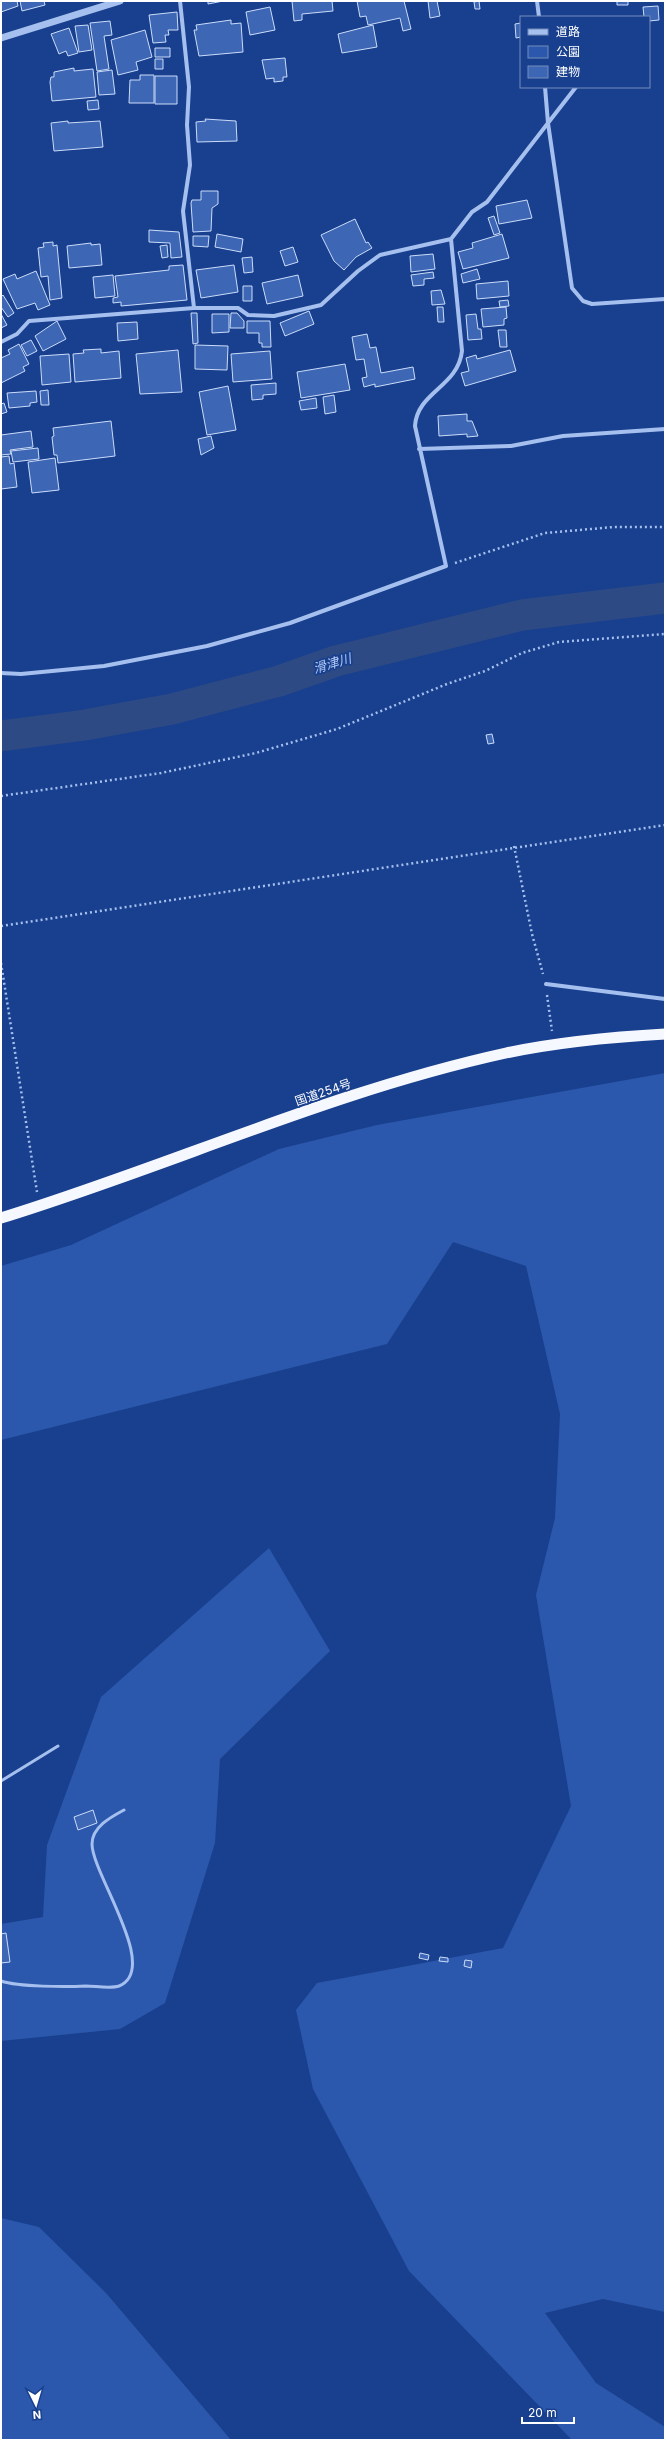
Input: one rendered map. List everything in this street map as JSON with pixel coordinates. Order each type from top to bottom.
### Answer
[{"type":"highway","name":"国道254号","points":[[1,1218],[39,1207],[330,1102],[459,1065],[508,1053],[554,1046],[665,1034]]},
{"type":"street","points":[[1,38],[120,1]]},
{"type":"street","points":[[180,1],[189,87],[187,125],[190,165],[183,211],[194,308]]},
{"type":"street","points":[[537,1],[539,16]]},
{"type":"street","points":[[545,88],[548,124],[572,288],[575,294],[583,301],[592,304],[665,299]]},
{"type":"street","points":[[1,342],[17,334],[29,321],[194,308],[238,308],[248,315],[274,316],[321,305],[358,271],[380,255],[451,239],[472,212],[487,202],[575,88]]},
{"type":"street","points":[[1,673],[21,674],[104,666],[207,646],[290,624],[446,566],[419,449],[416,415],[426,400],[453,376],[461,363],[462,351],[451,239]]},
{"type":"street","points":[[419,449],[511,446],[564,436],[665,429]]},
{"type":"street","points":[[546,984],[665,999]]},
{"type":"lane","points":[[1,1781],[58,1746]]},
{"type":"lane","points":[[1,1981],[62,1987],[118,1986],[126,1982],[134,1970],[132,1950],[96,1860],[92,1844],[96,1832],[109,1818],[124,1810]]},
{"type":"path","points":[[446,566],[545,533],[614,527],[665,527]]},
{"type":"path","points":[[1,796],[161,773],[256,753],[337,729],[447,684],[485,671],[522,654],[559,642],[665,634]]},
{"type":"path","points":[[1,926],[665,824]]},
{"type":"path","points":[[514,846],[532,934],[546,984],[554,1046]]},
{"type":"path","points":[[1,963],[39,1207]]},
{"type":"green space","points":[[665,1073],[665,2312],[603,2299],[545,2313],[596,2383],[665,2427],[665,2440],[572,2440],[409,2271],[313,2089],[296,2010],[317,1983],[503,1948],[571,1806],[536,1595],[555,1518],[560,1414],[526,1266],[453,1242],[387,1344],[1,1440],[1,1266],[71,1245],[279,1149],[377,1125]]},
{"type":"green space","points":[[269,1548],[330,1651],[220,1759],[215,1843],[165,2003],[120,2029],[1,2041],[1,1924],[43,1917],[47,1845],[101,1697]]},
{"type":"green space","points":[[1,2218],[39,2227],[106,2293],[231,2440],[1,2440]]},
{"type":"building","points":[[1,1],[17,1],[18,6],[1,12]]},
{"type":"building","points":[[20,1],[44,1],[45,5],[22,11]]},
{"type":"building","points":[[208,1],[223,1],[208,4]]},
{"type":"building","points":[[292,1],[332,1],[333,11],[302,14],[302,20],[294,21]]},
{"type":"building","points":[[357,1],[404,1],[411,29],[403,31],[400,18],[368,25],[366,16],[360,17]]},
{"type":"building","points":[[428,1],[437,1],[440,16],[430,18]]},
{"type":"building","points":[[479,1],[480,9],[475,9],[474,2]]},
{"type":"building","points":[[617,1],[628,1],[628,5],[617,5]]},
{"type":"building","points":[[658,6],[659,20],[650,21],[650,16],[644,16],[643,7]]},
{"type":"building","points":[[270,7],[275,30],[250,35],[246,12]]},
{"type":"building","points":[[177,12],[178,30],[168,30],[169,35],[165,35],[166,42],[153,43],[149,15]]},
{"type":"building","points":[[231,20],[231,24],[241,23],[243,52],[199,56],[194,30],[197,30],[196,25]]},
{"type":"building","points":[[110,21],[112,35],[104,36],[109,69],[97,71],[90,23]]},
{"type":"building","points":[[520,23],[520,37],[516,38],[515,24]]},
{"type":"building","points":[[88,25],[92,50],[79,52],[75,26]]},
{"type":"building","points":[[373,25],[377,47],[342,53],[338,34]]},
{"type":"building","points":[[69,28],[78,53],[68,56],[66,51],[59,54],[51,34]]},
{"type":"building","points":[[145,30],[152,57],[136,62],[138,70],[118,75],[111,40]]},
{"type":"building","points":[[155,48],[170,48],[170,57],[155,57]]},
{"type":"building","points":[[285,58],[287,77],[283,77],[283,81],[274,82],[274,78],[266,79],[262,60]]},
{"type":"building","points":[[155,59],[163,59],[163,69],[155,69]]},
{"type":"building","points":[[74,68],[74,71],[93,69],[96,97],[52,101],[50,82],[51,77],[54,77],[54,72]]},
{"type":"building","points":[[112,70],[115,94],[99,95],[97,72]]},
{"type":"building","points":[[140,75],[154,75],[154,103],[129,103],[130,80],[140,80]]},
{"type":"building","points":[[155,76],[177,76],[177,104],[155,104]]},
{"type":"building","points":[[98,100],[99,109],[88,110],[87,101]]},
{"type":"building","points":[[205,119],[236,121],[237,141],[197,142],[196,122],[206,121]]},
{"type":"building","points":[[68,121],[68,123],[100,121],[103,147],[54,151],[51,123]]},
{"type":"building","points":[[201,191],[218,191],[218,204],[212,208],[211,231],[193,232],[191,203],[192,200],[201,200]]},
{"type":"building","points":[[527,200],[532,218],[499,224],[496,206]]},
{"type":"building","points":[[494,216],[500,233],[494,235],[488,218]]},
{"type":"building","points":[[355,219],[366,243],[368,242],[372,248],[356,257],[344,270],[334,261],[321,235]]},
{"type":"building","points":[[149,230],[179,232],[182,257],[171,258],[170,243],[149,242]]},
{"type":"building","points":[[217,234],[243,239],[241,252],[215,247]]},
{"type":"building","points":[[502,234],[509,258],[463,269],[458,252],[473,248],[472,243]]},
{"type":"building","points":[[193,236],[209,236],[208,247],[193,246]]},
{"type":"building","points":[[53,242],[53,246],[57,245],[62,298],[50,300],[48,276],[41,277],[38,248],[44,247],[43,243]]},
{"type":"building","points":[[91,243],[91,245],[100,244],[102,265],[69,268],[67,246]]},
{"type":"building","points":[[167,245],[168,257],[162,258],[160,246]]},
{"type":"building","points":[[293,247],[298,262],[285,266],[280,251]]},
{"type":"building","points":[[433,254],[435,269],[411,272],[410,256]]},
{"type":"building","points":[[252,257],[253,272],[244,273],[242,258]]},
{"type":"building","points":[[183,265],[187,300],[121,306],[121,302],[113,303],[113,298],[118,297],[115,276],[169,270],[169,266]]},
{"type":"building","points":[[234,265],[238,292],[201,298],[196,270]]},
{"type":"building","points":[[477,269],[480,279],[463,283],[461,274]]},
{"type":"building","points":[[36,271],[50,305],[38,310],[35,303],[17,309],[3,279],[15,274],[17,279]]},
{"type":"building","points":[[433,272],[434,278],[424,279],[424,285],[413,286],[411,275]]},
{"type":"building","points":[[113,275],[115,296],[95,298],[93,277]]},
{"type":"building","points":[[298,275],[303,296],[267,304],[262,283]]},
{"type":"building","points":[[508,281],[509,296],[477,299],[476,284]]},
{"type":"building","points":[[243,286],[252,286],[252,301],[243,301]]},
{"type":"building","points":[[441,290],[445,304],[432,305],[431,291]]},
{"type":"building","points":[[3,295],[14,313],[8,317],[1,307],[1,297]]},
{"type":"building","points":[[508,300],[509,306],[500,307],[499,301]]},
{"type":"building","points":[[437,307],[443,307],[444,322],[438,322]]},
{"type":"building","points":[[506,307],[507,318],[504,319],[504,325],[483,327],[481,309]]},
{"type":"building","points":[[309,311],[314,324],[285,336],[280,323]]},
{"type":"building","points":[[191,313],[197,313],[198,343],[193,344]]},
{"type":"building","points":[[231,313],[237,313],[244,321],[244,328],[230,328]]},
{"type":"building","points":[[1,314],[7,325],[1,328]]},
{"type":"building","points":[[212,314],[229,314],[229,332],[212,333]]},
{"type":"building","points":[[476,314],[478,329],[481,329],[482,339],[468,340],[466,315]]},
{"type":"building","points":[[57,321],[66,339],[43,351],[35,336]]},
{"type":"building","points":[[247,321],[270,321],[271,347],[262,347],[262,343],[259,343],[259,333],[247,333]]},
{"type":"building","points":[[137,322],[138,339],[118,341],[117,323]]},
{"type":"building","points":[[498,330],[506,330],[507,347],[500,347]]},
{"type":"building","points":[[367,334],[370,348],[376,347],[381,373],[413,367],[415,379],[375,387],[375,384],[364,387],[362,378],[367,377],[364,359],[356,360],[352,337]]},
{"type":"building","points":[[31,340],[37,351],[27,356],[21,345]]},
{"type":"building","points":[[19,344],[29,364],[23,367],[25,371],[1,383],[1,358],[10,354],[8,350]]},
{"type":"building","points":[[195,345],[228,346],[227,370],[195,369]]},
{"type":"building","points":[[101,349],[101,353],[119,351],[121,378],[75,382],[73,354],[84,353],[83,350]]},
{"type":"building","points":[[178,350],[182,392],[140,394],[136,354]]},
{"type":"building","points":[[510,350],[516,371],[465,386],[461,373],[469,371],[466,358],[476,355],[477,359]]},
{"type":"building","points":[[270,351],[272,379],[233,382],[231,354]]},
{"type":"building","points":[[69,354],[71,382],[42,385],[40,356]]},
{"type":"building","points":[[345,364],[350,390],[301,398],[297,372]]},
{"type":"building","points":[[276,383],[276,394],[263,395],[263,399],[252,400],[251,385]]},
{"type":"building","points":[[228,386],[236,430],[207,435],[199,392]]},
{"type":"building","points":[[48,390],[49,405],[41,405],[40,391]]},
{"type":"building","points":[[36,391],[37,402],[30,403],[30,406],[9,408],[7,393]]},
{"type":"building","points":[[334,395],[336,412],[325,414],[323,397]]},
{"type":"building","points":[[316,398],[317,408],[301,410],[299,401]]},
{"type":"building","points":[[4,403],[7,412],[1,414],[1,404]]},
{"type":"building","points":[[467,414],[467,421],[472,421],[478,436],[467,437],[467,434],[439,436],[438,416]]},
{"type":"building","points":[[111,421],[115,456],[58,463],[57,455],[54,455],[52,437],[54,436],[53,428]]},
{"type":"building","points":[[31,431],[33,447],[10,450],[11,454],[1,455],[1,435]]},
{"type":"building","points":[[211,436],[214,448],[201,455],[198,439]]},
{"type":"building","points":[[38,448],[39,459],[13,462],[11,451]]},
{"type":"building","points":[[9,456],[10,464],[14,463],[17,487],[1,489],[1,457]]},
{"type":"building","points":[[55,458],[59,490],[32,493],[28,462]]},
{"type":"building","points":[[492,734],[494,743],[488,744],[486,735]]},
{"type":"building","points":[[93,1810],[97,1823],[78,1830],[74,1817]]},
{"type":"building","points":[[6,1933],[10,1962],[1,1963],[1,1934]]},
{"type":"building","points":[[420,1953],[429,1955],[428,1960],[419,1958]]},
{"type":"building","points":[[440,1957],[448,1958],[448,1962],[439,1961]]},
{"type":"building","points":[[465,1960],[472,1961],[471,1968],[464,1966]]},
{"type":"waterway","name":"滑津川","points":[[1,736],[85,725],[172,709],[279,681],[336,661],[522,615],[665,598]]}]
